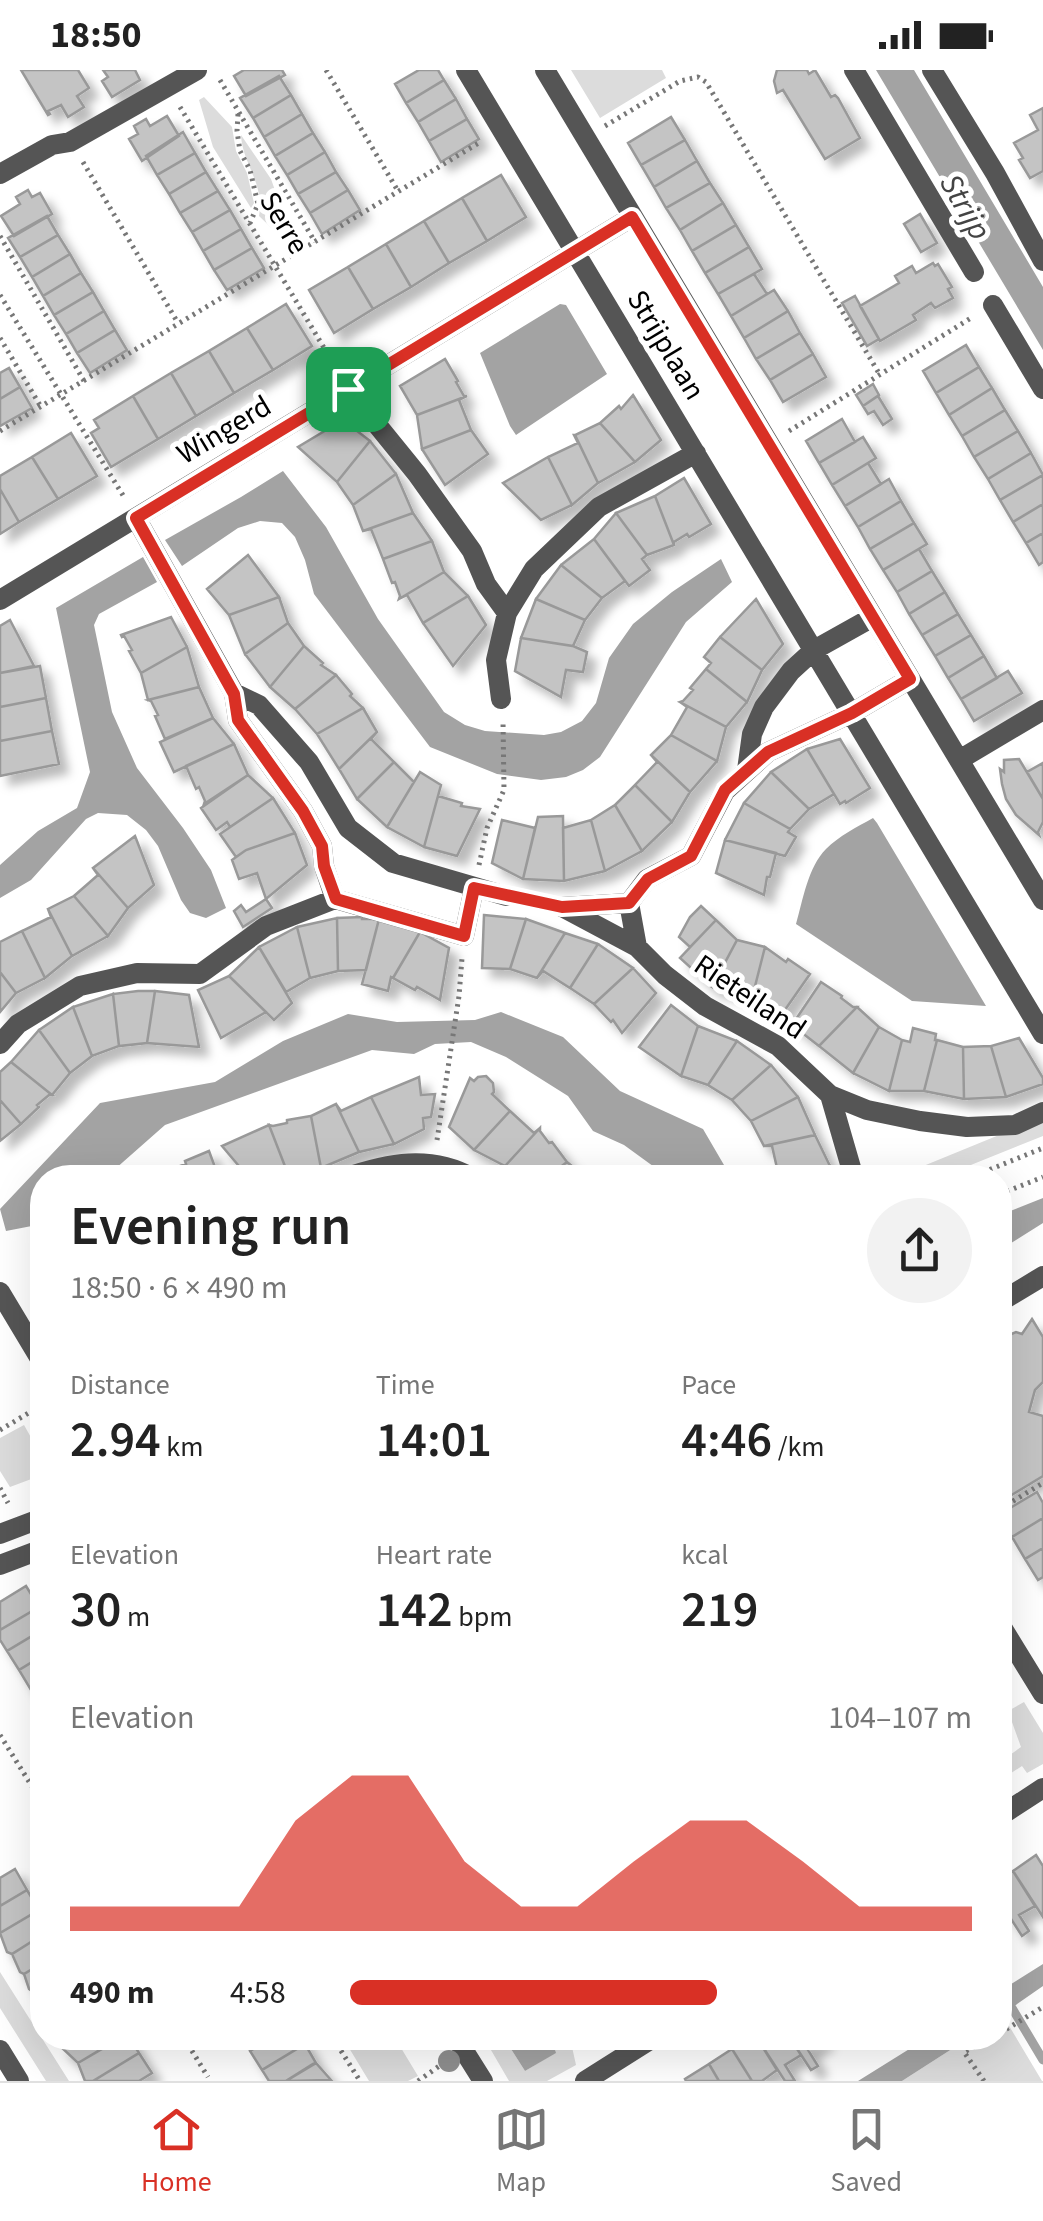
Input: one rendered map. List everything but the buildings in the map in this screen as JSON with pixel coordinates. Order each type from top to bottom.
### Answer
[{"type":"street","points":[[0,174],[52,145],[70,142],[197,70]]},
{"type":"street","name":"Strijplaan","points":[[466,70],[1043,1034]]},
{"type":"street","name":"Strijplaan","points":[[545,70],[1043,900]]},
{"type":"street","points":[[854,70],[974,272]]},
{"type":"street","points":[[932,70],[1043,261]]},
{"type":"street","name":"Wingerd","points":[[0,600],[632,217]]},
{"type":"street","points":[[993,305],[1043,389]]},
{"type":"street","points":[[348,389],[417,474],[472,551],[486,584],[507,613]]},
{"type":"street","points":[[502,707],[496,660],[507,613],[534,569],[599,507],[696,453]]},
{"type":"street","points":[[136,518],[234,694],[238,720],[303,811],[322,846],[324,866],[336,899]]},
{"type":"street","points":[[748,770],[752,734],[764,708],[790,672],[814,650],[873,617]]},
{"type":"street","points":[[637,947],[629,903],[648,879],[691,856],[725,790],[768,752],[852,713],[910,679]]},
{"type":"street","points":[[234,694],[259,705],[309,762],[348,828],[393,863],[506,896]]},
{"type":"street","points":[[959,760],[1043,710]]},
{"type":"street","points":[[322,846],[348,828]]},
{"type":"street","points":[[0,1044],[18,1024],[80,986],[137,974],[200,974],[266,926],[336,899],[464,936],[474,888]]},
{"type":"street","name":"Rieteiland","points":[[629,903],[562,907],[637,947],[664,975],[704,1006],[778,1046],[830,1095],[867,1110],[967,1127],[1015,1125],[1043,1112]]},
{"type":"street","points":[[830,1095],[850,1165]]},
{"type":"street","points":[[387,1165],[439,1165]]},
{"type":"street","points":[[1012,1295],[1043,1276]]},
{"type":"street","points":[[0,1292],[30,1342]]},
{"type":"street","points":[[0,1534],[30,1523]]},
{"type":"street","points":[[0,1565],[30,1554]]},
{"type":"street","points":[[1012,1644],[1043,1694]]},
{"type":"street","points":[[1012,1808],[1043,1788]]},
{"type":"street","points":[[0,2050],[19,2081]]},
{"type":"street","points":[[464,2050],[483,2081]]},
{"type":"street","points":[[585,2081],[616,2050]]},
{"type":"path","points":[[214,70],[314,242]]},
{"type":"path","points":[[326,70],[398,191]]},
{"type":"path","points":[[586,138],[680,81],[698,77],[706,82],[880,375]]},
{"type":"path","name":"Serre","points":[[168,87],[348,389]]},
{"type":"path","points":[[238,111],[240,151],[250,170],[258,204],[249,223]]},
{"type":"path","points":[[0,430],[501,129]]},
{"type":"path","points":[[70,142],[178,323]]},
{"type":"path","points":[[0,236],[84,381]]},
{"type":"path","points":[[0,295],[136,518]]},
{"type":"path","points":[[768,443],[993,305]]},
{"type":"path","points":[[0,338],[41,407]]},
{"type":"path","points":[[474,888],[487,828],[504,790],[502,707]]},
{"type":"path","points":[[434,1163],[464,936]]},
{"type":"path","points":[[1000,1165],[1043,1148]]},
{"type":"path","points":[[1012,1189],[1043,1177]]},
{"type":"path","points":[[0,1430],[30,1413]]},
{"type":"path","points":[[1012,1501],[1043,1483]]},
{"type":"path","points":[[0,1735],[30,1783]]},
{"type":"path","points":[[1012,2026],[1040,2009]]},
{"type":"path","points":[[191,2050],[208,2077]]},
{"type":"path","points":[[341,2050],[360,2081]]},
{"type":"path","points":[[968,2050],[964,2052],[984,2081]]},
{"type":"shaded area","points":[[571,70],[662,70],[666,78],[600,118]]},
{"type":"shaded area","points":[[204,97],[232,127],[236,151],[247,173],[254,203],[251,208],[213,147],[199,100]]},
{"type":"shaded area","points":[[241,135],[271,179],[290,233],[283,239],[259,216],[259,194]]},
{"type":"shaded area","points":[[1043,1117],[1043,1136],[971,1165],[926,1165]]},
{"type":"shaded area","points":[[24,1425],[30,1436],[30,1480],[10,1487],[0,1471],[0,1438]]},
{"type":"shaded area","points":[[1024,1702],[1043,1733],[1043,1764],[1027,1773],[1022,1766],[1012,1772],[1012,1753],[1021,1747],[1012,1722],[1012,1709]]},
{"type":"shaded area","points":[[0,1972],[30,2019],[30,2050],[49,2050],[69,2081],[46,2081],[0,2008]]},
{"type":"shaded area","points":[[1012,2031],[1042,2081],[902,2081],[950,2050],[1012,2050]]},
{"type":"shaded area","points":[[350,2050],[402,2050],[418,2076],[408,2081],[369,2081]]},
{"type":"shaded area","points":[[491,2050],[512,2050],[525,2071],[554,2050],[573,2050],[576,2065],[547,2081],[509,2081]]},
{"type":"water","name":"Strijp","points":[[876,70],[914,70],[1043,287],[1043,350]]},
{"type":"water","points":[[560,304],[566,305],[607,374],[516,435],[480,353]]},
{"type":"water","points":[[283,471],[326,527],[378,619],[444,712],[485,731],[544,735],[561,732],[582,721],[596,703],[609,658],[633,624],[721,559],[732,582],[686,622],[600,757],[566,777],[541,780],[497,774],[430,747],[314,594],[295,537],[282,523],[260,521],[238,528],[182,566],[165,540]]},
{"type":"water","points":[[143,557],[157,582],[99,614],[94,625],[112,712],[137,768],[211,870],[226,908],[206,918],[190,913],[158,846],[146,830],[127,815],[98,813],[86,819],[31,880],[0,898],[0,865],[38,831],[77,808],[90,772],[56,608]]},
{"type":"water","points":[[873,818],[986,1006],[912,1001],[796,924],[820,856],[837,840]]},
{"type":"water","points":[[501,1012],[563,1037],[620,1091],[703,1129],[724,1165],[652,1165],[624,1145],[593,1131],[568,1096],[506,1057],[471,1042],[435,1044],[414,1054],[372,1050],[165,1125],[120,1165],[42,1165],[100,1103],[215,1082],[283,1041],[348,1014],[397,1022],[475,1020]]},
{"type":"water","points":[[30,1177],[30,1226],[6,1231],[0,1209]]},
{"type":"water","points":[[1043,1198],[1043,1223],[1012,1242],[1012,1210]]},
{"type":"water","points":[[1043,1964],[1043,1986],[1012,2008],[1012,1983]]},
{"type":"water","points":[[512,2050],[555,2050],[556,2053],[525,2071]]},
{"type":"water","points":[[908,2050],[950,2050],[902,2081],[858,2081]]},
{"type":"waterway","points":[[1012,2008],[1043,2060]]},
{"type":"route","points":[[632,217],[910,679],[852,713],[768,752],[725,790],[691,856],[648,879],[629,903],[562,907],[474,888],[464,936],[336,899],[324,866],[322,846],[303,811],[238,720],[234,694],[136,518],[348,389],[632,217]]}]
